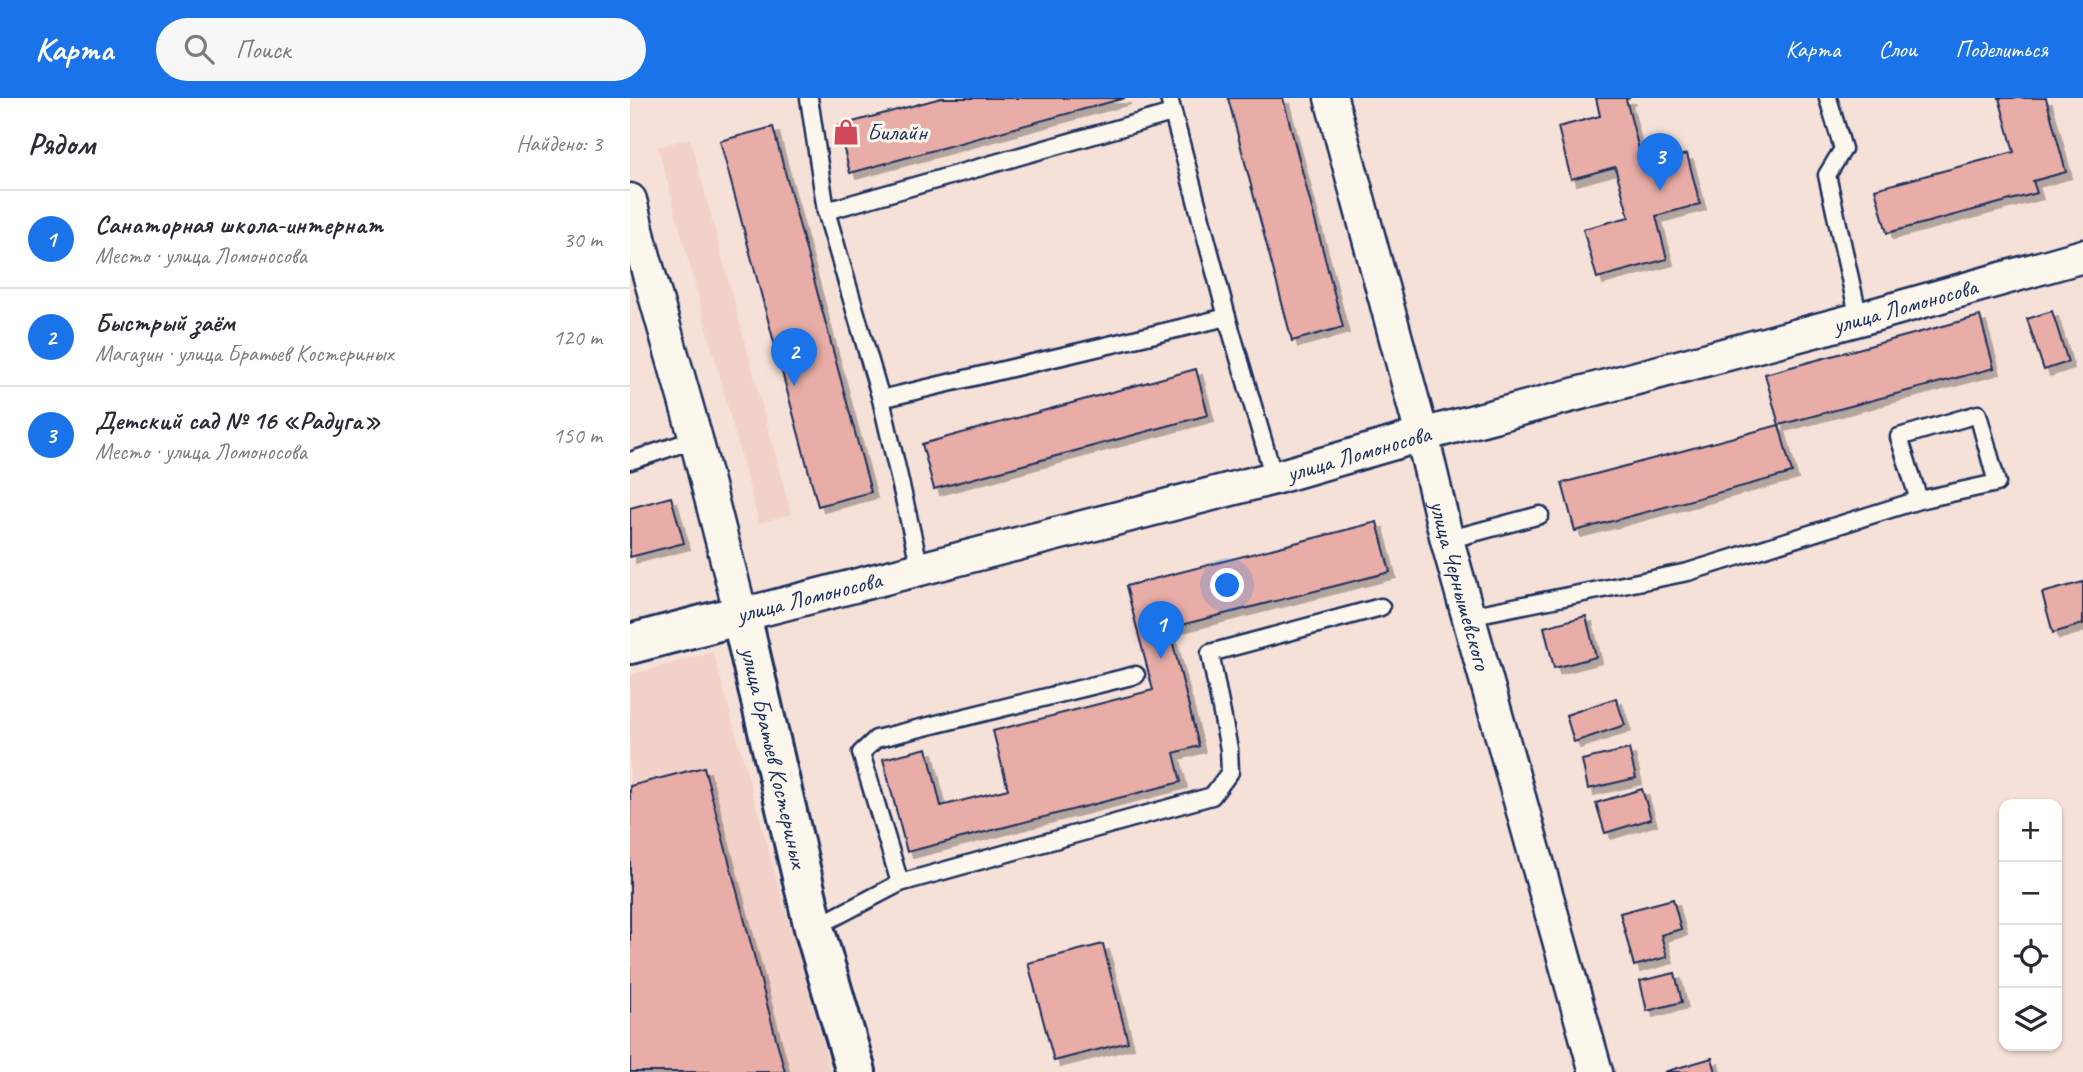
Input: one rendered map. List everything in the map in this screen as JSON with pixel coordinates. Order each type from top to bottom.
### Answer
[{"type":"street","name":"улица Чернышевского","points":[[1331,98],[1422,435],[1447,540],[1596,1072]]},
{"type":"street","name":"улица Братьев Костериных","points":[[630,200],[636,247],[696,439],[741,615],[814,928],[856,1072]]},
{"type":"street","name":"улица Ломоносова","points":[[630,644],[1274,478],[1422,435],[1859,319],[2083,256]]},
{"type":"lane","points":[[809,98],[826,211],[881,399],[920,568]]},
{"type":"lane","points":[[1828,98],[1843,149],[1827,175],[1859,319]]},
{"type":"lane","points":[[826,211],[1170,105],[1274,478]]},
{"type":"lane","points":[[881,399],[1227,317]]},
{"type":"lane","points":[[1469,616],[1688,572],[1919,500],[1997,483],[1978,414],[1899,437],[1919,500]]},
{"type":"lane","points":[[630,461],[696,439]]},
{"type":"lane","points":[[1447,540],[1540,515]]},
{"type":"lane","points":[[814,928],[900,883],[1212,796],[1230,772],[1229,750],[1210,653],[1381,607]]},
{"type":"lane","points":[[900,883],[861,753],[876,739],[1136,675]]},
{"type":"shaded area","points":[[690,138],[791,514],[759,523],[658,147]]},
{"type":"shaded area","points":[[713,652],[831,1072],[630,1072],[630,675]]},
{"type":"building","points":[[941,98],[1125,98],[850,173],[838,126]]},
{"type":"building","points":[[1228,98],[1283,98],[1343,327],[1292,341]]},
{"type":"building","points":[[1596,98],[1630,98],[1626,99],[1643,165],[1687,154],[1700,204],[1656,216],[1667,259],[1597,278],[1583,229],[1629,217],[1615,167],[1571,179],[1558,127],[1600,116]]},
{"type":"building","points":[[1999,98],[2046,98],[2066,172],[2033,181],[2037,193],[1887,233],[1875,189],[2014,152]]},
{"type":"building","points":[[773,127],[871,492],[818,506],[720,141]]},
{"type":"building","points":[[2052,311],[2068,362],[2044,370],[2027,319]]},
{"type":"building","points":[[1980,316],[1994,368],[1779,425],[1765,374]]},
{"type":"building","points":[[1196,369],[1208,415],[934,489],[922,444]]},
{"type":"building","points":[[1779,425],[1792,473],[1575,531],[1562,483]]},
{"type":"building","points":[[671,497],[684,543],[630,557],[630,508]]},
{"type":"building","points":[[1377,522],[1390,572],[1169,628],[1199,746],[1174,753],[1181,782],[907,852],[883,759],[927,748],[941,806],[1008,789],[993,731],[1153,690],[1126,586]]},
{"type":"building","points":[[2083,582],[2083,624],[2053,633],[2042,593]]},
{"type":"building","points":[[1586,616],[1596,657],[1554,668],[1544,627]]},
{"type":"building","points":[[1616,698],[1625,725],[1574,742],[1566,715]]},
{"type":"building","points":[[1629,749],[1636,778],[1588,789],[1582,760]]},
{"type":"building","points":[[704,767],[785,1072],[630,1072],[630,786]]},
{"type":"building","points":[[1642,789],[1651,819],[1605,833],[1596,803]]},
{"type":"building","points":[[1673,899],[1681,929],[1661,935],[1667,957],[1634,966],[1620,913]]},
{"type":"building","points":[[1103,944],[1128,1042],[1054,1061],[1028,963]]},
{"type":"building","points":[[1675,973],[1682,1002],[1647,1011],[1640,981]]},
{"type":"building","points":[[1712,1058],[1716,1072],[1664,1072]]},
{"type":"place","name":"Билайн","points":[[846,132]]},
{"type":"place","name":"Детский сад № 16 «Радуга»","points":[[1660,191]]},
{"type":"place","name":"Быстрый заём","points":[[794,386]]},
{"type":"place","name":"Санаторная школа-интернат","points":[[1161,659]]}]
